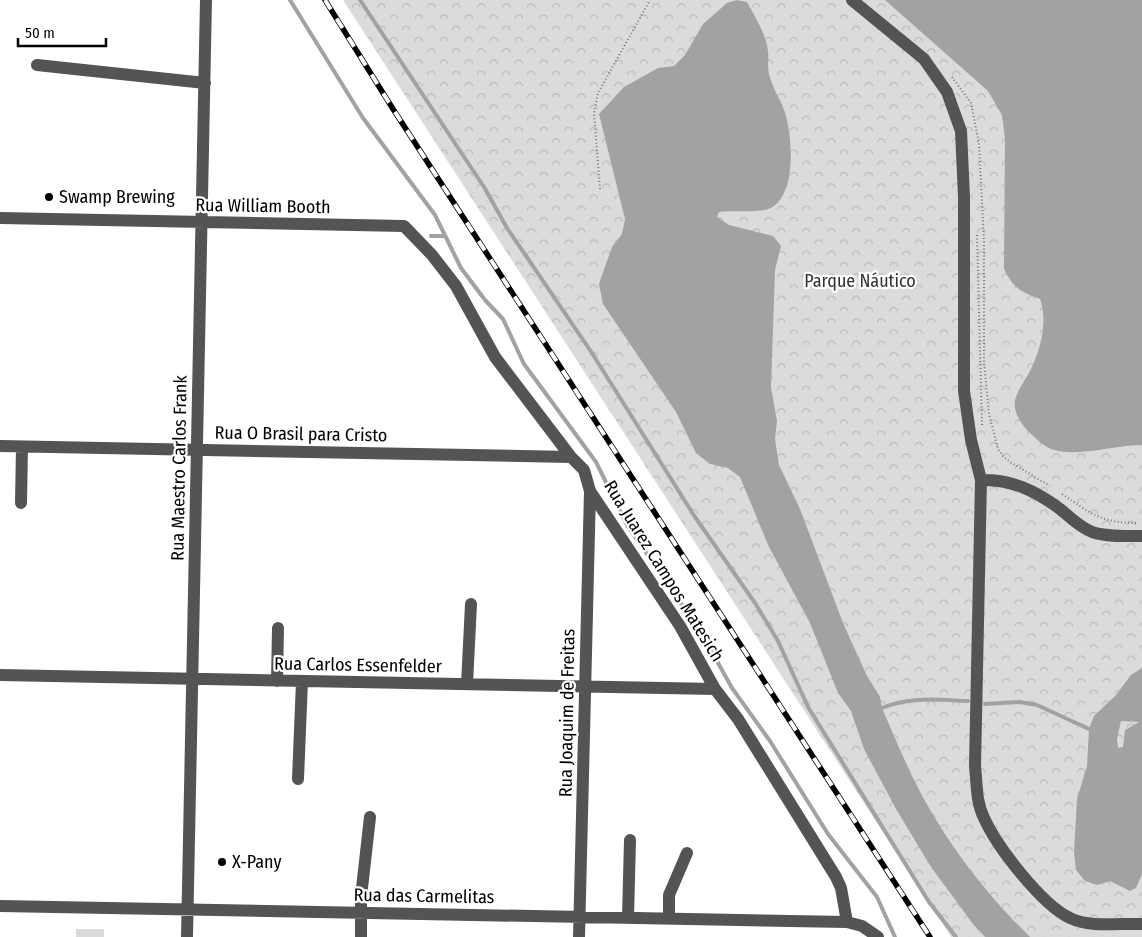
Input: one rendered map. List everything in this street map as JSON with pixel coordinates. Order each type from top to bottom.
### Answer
[{"type":"street","name":"Rua Maestro Carlos Frank","points":[[187,937],[206,0]]},
{"type":"street","points":[[852,0],[924,59],[947,92],[961,131],[964,197],[964,390],[971,440],[981,480],[975,766],[977,797],[984,818],[1038,895],[1055,910],[1072,919],[1087,923],[1142,924]]},
{"type":"street","points":[[37,65],[205,83]]},
{"type":"street","name":"Rua William Booth","points":[[0,218],[404,226]]},
{"type":"street","name":"Rua Juarez Campos Matesich","points":[[404,226],[432,255],[456,286],[495,357],[570,457],[584,470],[590,491],[680,626],[716,689],[738,719],[836,877],[841,888],[847,922]]},
{"type":"street","name":"Rua O Brasil para Cristo","points":[[0,446],[570,457]]},
{"type":"street","points":[[21,503],[22,447]]},
{"type":"street","points":[[981,480],[996,480],[1024,487],[1042,496],[1091,532],[1106,535],[1142,536]]},
{"type":"street","name":"Rua Joaquim de Freitas","points":[[579,937],[590,491]]},
{"type":"street","points":[[467,684],[471,604]]},
{"type":"street","points":[[276,681],[278,628]]},
{"type":"street","name":"Rua Carlos Essenfelder","points":[[0,675],[716,689]]},
{"type":"street","points":[[298,780],[302,681]]},
{"type":"street","points":[[361,937],[361,913],[370,817]]},
{"type":"street","points":[[628,918],[630,840]]},
{"type":"street","points":[[669,918],[669,894],[687,853]]},
{"type":"street","name":"Rua das Carmelitas","points":[[0,906],[847,922]]},
{"type":"street","points":[[847,922],[862,926],[878,937]]},
{"type":"path","points":[[600,189],[594,113],[598,93],[650,0]]},
{"type":"path","points":[[948,73],[965,92],[971,103],[978,136],[982,173],[985,378],[989,414],[998,449],[1010,462],[1054,489]]},
{"type":"path","points":[[1060,493],[1084,510],[1101,519],[1142,523]]},
{"type":"green space","name":"Parque Náutico","points":[[343,0],[1142,0],[1142,937],[951,937]]},
{"type":"green space","points":[[76,929],[104,929],[104,937],[76,937]]},
{"type":"shaded area","points":[[737,0],[747,2],[763,32],[768,51],[769,74],[784,110],[790,138],[789,177],[781,198],[774,206],[757,211],[719,212],[717,217],[729,225],[773,236],[781,246],[775,270],[771,387],[777,421],[775,439],[779,465],[800,509],[843,623],[866,674],[880,697],[882,708],[893,734],[924,800],[950,842],[980,882],[1030,937],[985,937],[973,924],[931,867],[896,809],[864,749],[851,711],[838,693],[810,623],[769,547],[740,477],[728,468],[710,464],[696,453],[676,412],[603,304],[599,284],[612,247],[622,234],[625,219],[599,114],[624,87],[658,68],[674,66],[685,55],[703,24],[727,3]]},
{"type":"shaded area","points":[[885,0],[1142,0],[1142,445],[1084,452],[1061,451],[1051,449],[1041,443],[1020,421],[1016,413],[1016,399],[1038,352],[1043,316],[1040,299],[1014,285],[1004,269],[1005,138],[1002,115],[988,91]]},
{"type":"shaded area","points":[[1142,668],[1142,874],[1136,888],[1130,891],[1110,881],[1097,885],[1085,881],[1076,870],[1074,852],[1077,799],[1087,766],[1089,729],[1094,716],[1116,695],[1131,675]],"holes":[[[1121,721],[1139,722],[1125,730],[1123,747],[1118,748],[1117,739]]]},
{"type":"waterway","points":[[290,0],[363,118],[435,215],[461,268],[485,300],[503,319],[524,364],[596,462],[627,525],[702,634],[732,688],[770,741],[828,834],[877,897],[895,937]]},
{"type":"waterway","points":[[360,0],[484,187],[507,228],[590,350],[695,517],[755,603],[778,641],[808,707],[929,902],[956,937]]},
{"type":"waterway","points":[[431,236],[444,236]]},
{"type":"waterway","points":[[882,708],[914,700],[968,701]]},
{"type":"waterway","points":[[985,704],[1020,702],[1037,705],[1089,729]]},
{"type":"railway","points":[[325,0],[393,109],[930,937]]},
{"type":"place","name":"Swamp Brewing","points":[[49,197]]},
{"type":"place","name":"X-Pany","points":[[222,862]]}]
